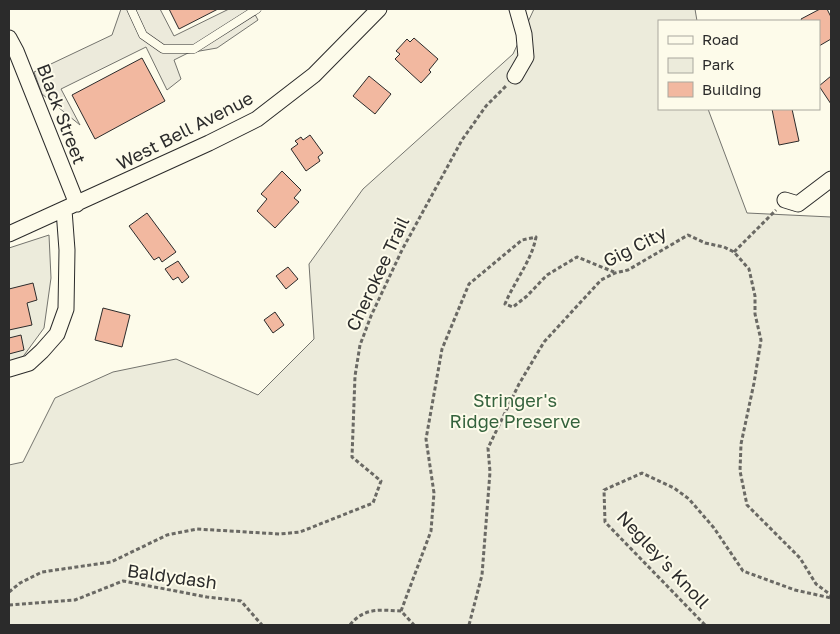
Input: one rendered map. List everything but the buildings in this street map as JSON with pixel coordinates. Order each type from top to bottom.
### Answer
[{"type":"street","name":"West Bell Avenue","points":[[9,234],[71,207],[257,119],[314,74],[379,9]]},
{"type":"street","points":[[515,76],[526,57],[524,34],[517,9]]},
{"type":"street","name":"Black Street","points":[[9,38],[16,51],[71,207],[67,250],[66,309],[57,334],[29,363],[9,369]]},
{"type":"street","points":[[785,200],[798,204],[831,179]]},
{"type":"lane","points":[[131,9],[143,35],[163,49],[194,49],[256,9]]},
{"type":"path","name":"Cherokee Trail","points":[[9,592],[20,583],[42,572],[111,562],[167,535],[197,529],[280,534],[300,532],[373,503],[381,481],[352,457],[355,376],[360,345],[371,316],[402,250],[462,140],[486,106],[515,76]]},
{"type":"path","points":[[785,200],[734,252],[749,270],[755,296],[755,314],[761,340],[741,444],[740,471],[747,505],[800,558],[816,584],[831,597]]},
{"type":"path","name":"Gig City","points":[[469,625],[482,575],[490,472],[488,448],[519,384],[544,342],[601,280],[615,273],[628,270],[688,235],[705,243],[724,247],[734,252]]},
{"type":"path","points":[[401,612],[431,531],[434,493],[426,439],[442,348],[469,284],[522,240],[536,237],[534,246],[505,304],[513,307],[527,296],[547,275],[577,257],[615,273]]},
{"type":"path","name":"Negley's Knoll","points":[[704,625],[606,522],[604,490],[642,473],[674,488],[689,499],[708,521],[744,570],[795,590],[831,597]]},
{"type":"path","name":"Baldydash","points":[[9,604],[75,600],[123,581],[207,597],[241,600],[262,625]]},
{"type":"path","points":[[350,625],[355,619],[374,609],[401,612],[414,625]]},
{"type":"green space","name":"Stringer's Ridge Preserve","points":[[534,9],[695,9],[697,20],[658,20],[658,110],[708,110],[747,213],[831,217],[831,625],[9,625],[9,465],[23,462],[55,398],[113,372],[176,359],[258,395],[314,339],[309,264],[363,189],[513,54]]},
{"type":"green space","points":[[49,235],[51,278],[44,328],[22,358],[9,363],[9,248]]},
{"type":"shaded area","points":[[121,9],[160,9],[174,36],[229,9],[252,9],[258,20],[217,48],[188,53],[174,60],[181,79],[167,90],[146,47],[61,89],[80,125],[42,94],[34,72],[112,35]]}]
